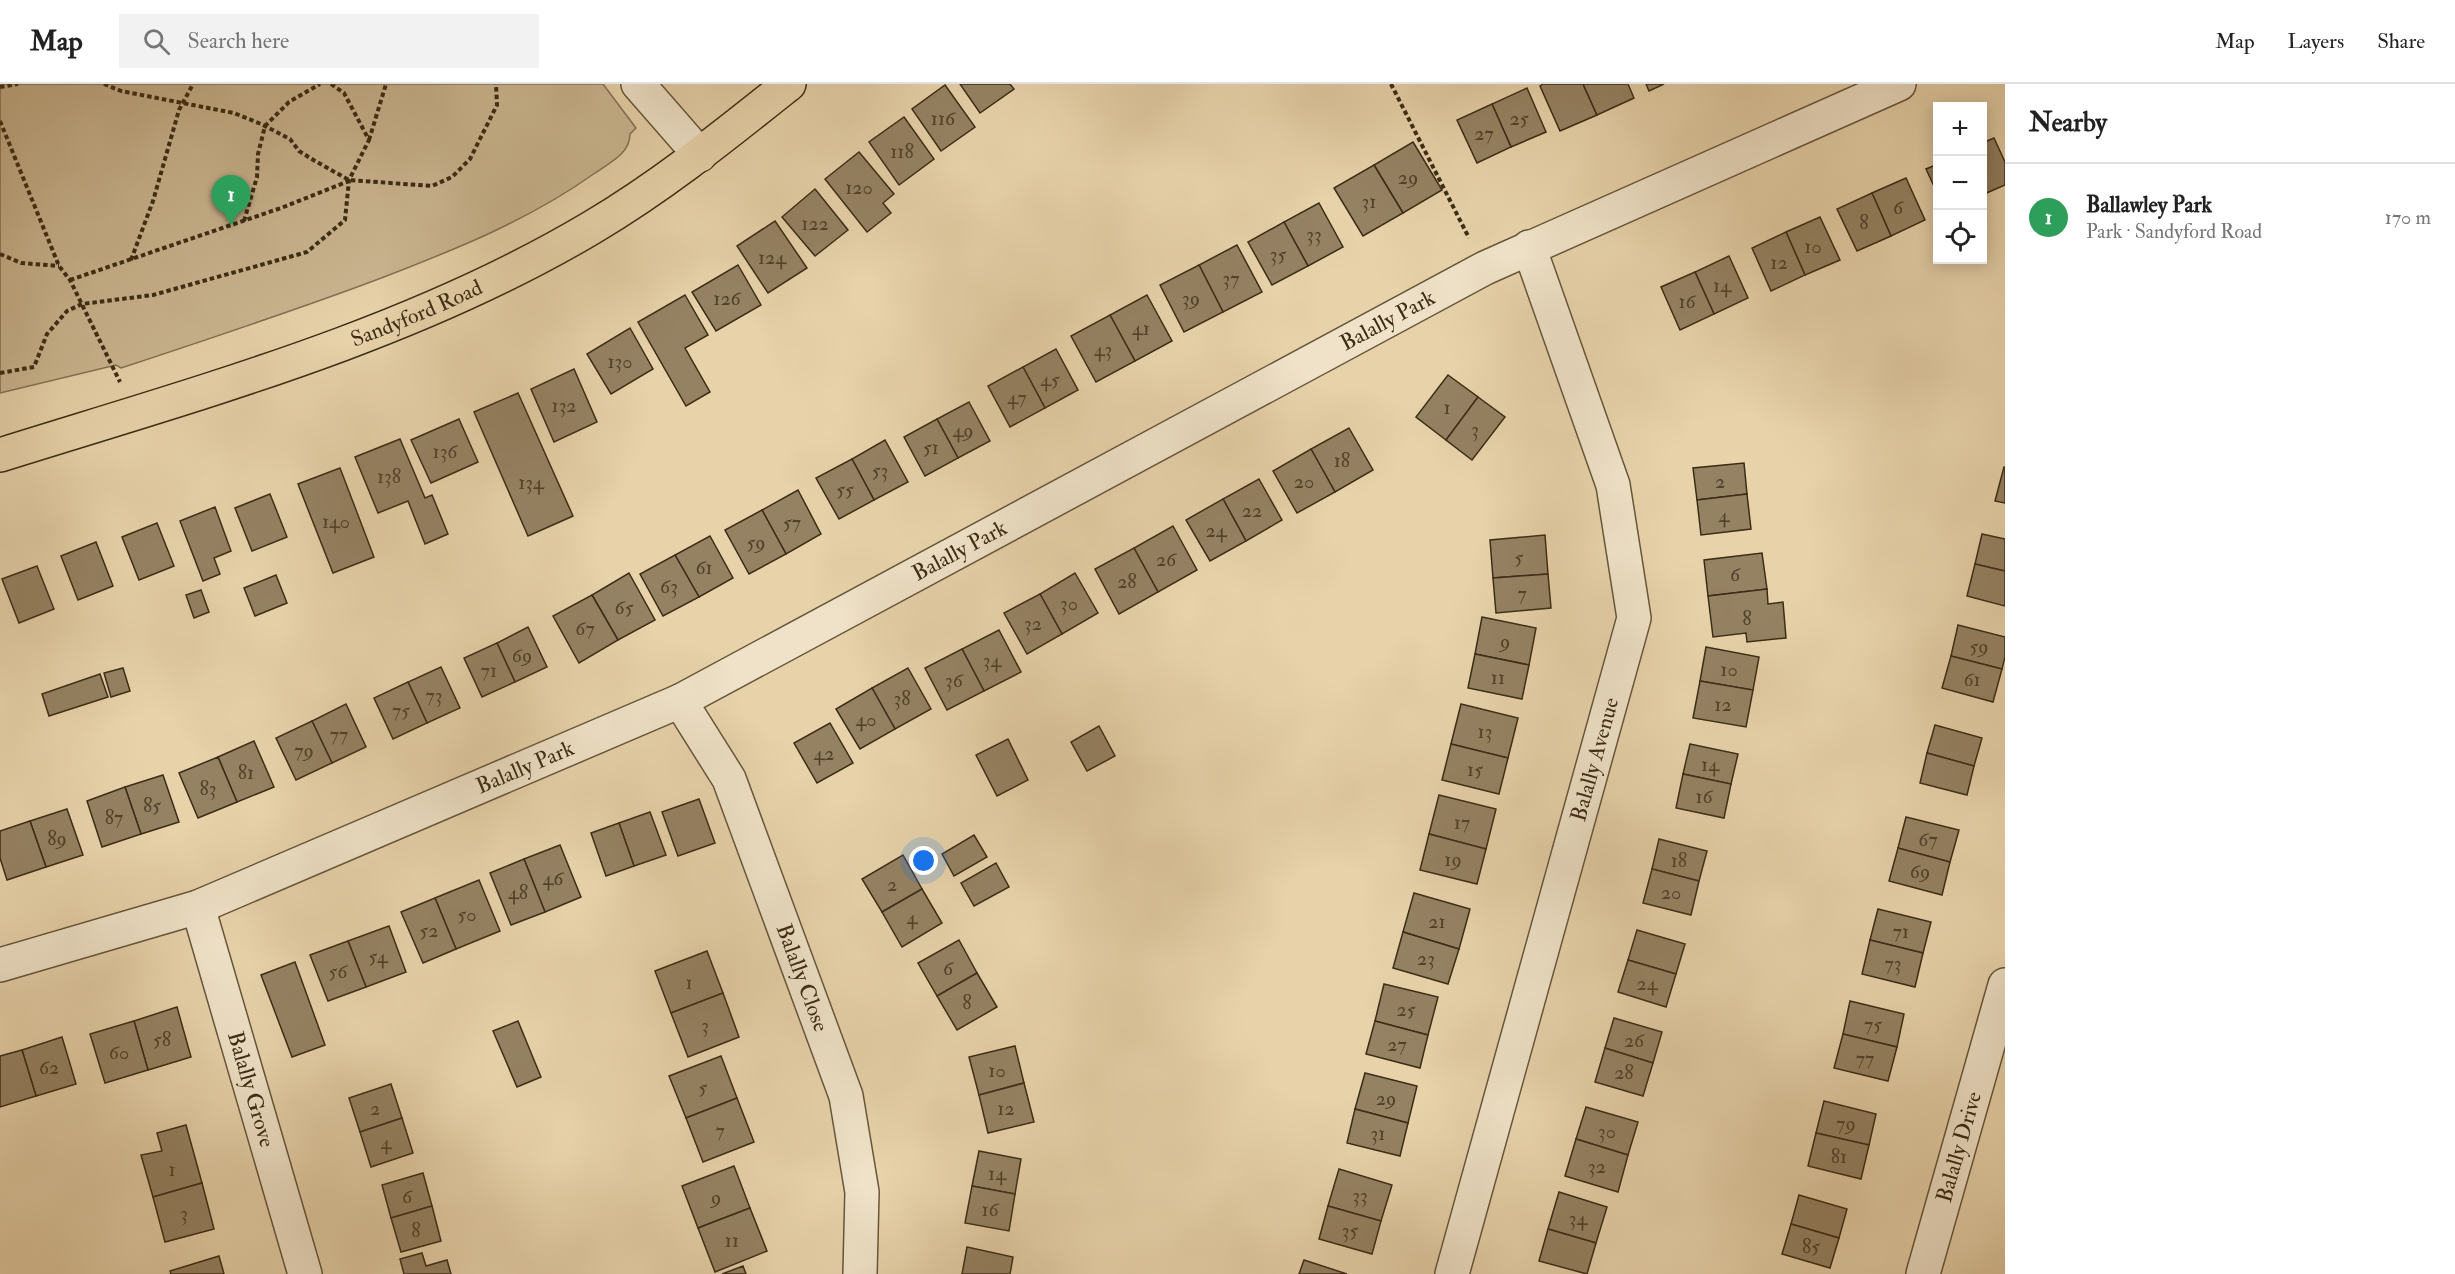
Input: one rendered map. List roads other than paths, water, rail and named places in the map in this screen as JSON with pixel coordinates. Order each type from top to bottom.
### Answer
[{"type":"main road","name":"Sandyford Road","points":[[0,455],[332,348],[469,291],[590,229],[700,155],[789,84]]},
{"type":"street","points":[[638,84],[700,155]]},
{"type":"street","name":"Balally Park","points":[[0,964],[198,907],[680,701],[1485,268],[1899,84]]},
{"type":"street","name":"Balally Avenue","points":[[1452,1274],[1634,618],[1613,485],[1528,247]]},
{"type":"street","name":"Balally Close","points":[[680,701],[729,779],[846,1096],[862,1192],[860,1274]]},
{"type":"street","name":"Balally Grove","points":[[198,907],[305,1274]]},
{"type":"street","name":"Balally Drive","points":[[1923,1274],[2005,985]]},
{"type":"place","name":"Ballawley Park","points":[[231,225]]}]
